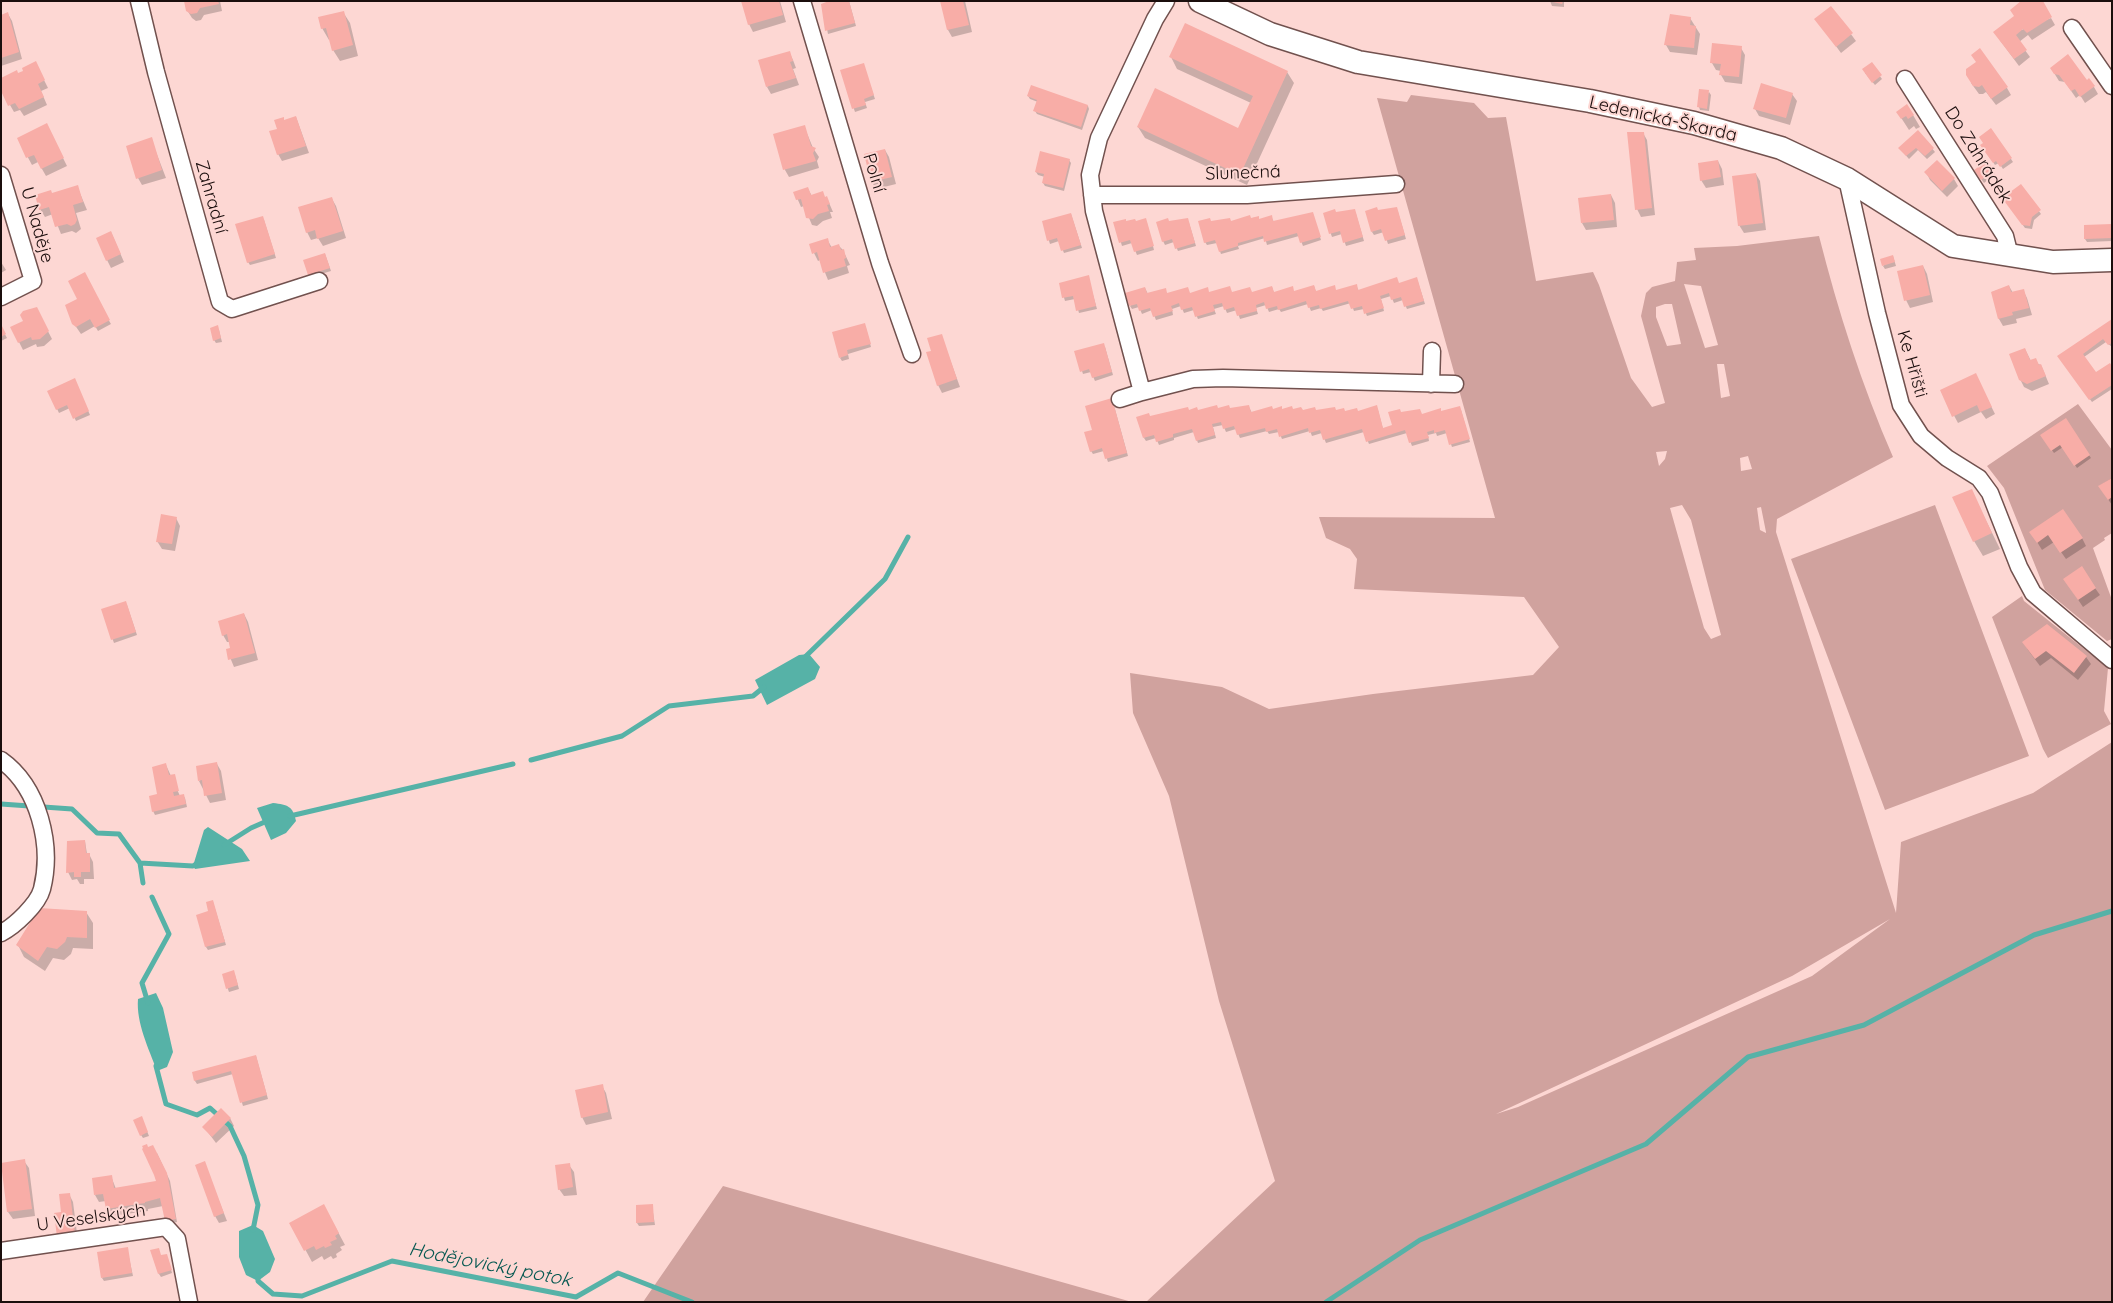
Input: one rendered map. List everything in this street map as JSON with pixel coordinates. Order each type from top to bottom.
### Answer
[{"type":"main road","name":"Ledenická-Škarda","points":[[1200,1],[1270,34],[1350,60],[1590,101],[1694,123],[1781,148],[1847,179],[1953,246],[2053,262],[2112,260]]},
{"type":"street","name":"Zahradní","points":[[139,1],[156,72],[220,302],[232,309],[319,280]]},
{"type":"street","name":"Polní","points":[[802,1],[880,263],[912,354]]},
{"type":"street","points":[[1142,392],[1094,211],[1090,175],[1099,138],[1155,18],[1166,1]]},
{"type":"street","points":[[2072,28],[2112,86]]},
{"type":"street","name":"Do Zahrádek","points":[[1905,79],[2005,236],[2010,256]]},
{"type":"street","name":"U Naděje","points":[[1,175],[32,281],[1,297]]},
{"type":"street","name":"Ke Hřišti","points":[[1847,179],[1877,313],[1901,404],[1921,436],[1946,458],[1979,478],[1990,493],[2019,567],[2033,593],[2112,660]]},
{"type":"street","name":"Slunečná","points":[[1092,195],[1247,195],[1396,184]]},
{"type":"street","points":[[1431,384],[1432,351]]},
{"type":"street","points":[[1120,399],[1193,379],[1223,378],[1455,384]]},
{"type":"street","points":[[1,760],[28,787],[38,815],[45,856],[41,890],[26,913],[11,928],[1,934]]},
{"type":"street","name":"U Veselských","points":[[1,1251],[166,1227],[177,1239],[189,1302]]},
{"type":"shaded area","points":[[1411,95],[1474,103],[1488,118],[1506,117],[1536,281],[1593,272],[1631,378],[1652,407],[1665,403],[1641,316],[1646,293],[1652,287],[1675,281],[1677,262],[1696,260],[1694,248],[1737,246],[1819,236],[1852,348],[1871,403],[1893,457],[1777,519],[1776,532],[1896,913],[1901,842],[2033,793],[2112,742],[2112,1302],[1146,1302],[1275,1181],[1219,1001],[1169,796],[1133,713],[1130,673],[1222,687],[1269,709],[1373,694],[1533,675],[1559,647],[1524,597],[1354,589],[1357,559],[1350,549],[1326,538],[1319,517],[1495,518],[1377,98],[1407,102]],"holes":[[[1684,284],[1701,286],[1718,345],[1705,348]],[[1672,304],[1681,344],[1667,346],[1656,317],[1656,307]],[[1717,364],[1724,364],[1730,396],[1721,398]],[[1667,451],[1665,459],[1659,466],[1656,452]],[[1748,456],[1752,469],[1741,471],[1740,458]],[[1682,505],[1691,520],[1721,635],[1711,639],[1704,628],[1670,508]],[[1761,507],[1766,533],[1760,530],[1757,508]],[[1890,919],[1812,976],[1518,1107],[1496,1114],[1792,976]]]},
{"type":"shaded area","points":[[2078,404],[2112,450],[2112,533],[2093,548],[2112,600],[2112,639],[2107,641],[2045,590],[2004,488],[1987,466]]},
{"type":"shaded area","points":[[1935,505],[2029,756],[1885,810],[1791,559]]},
{"type":"shaded area","points":[[2022,596],[2024,601],[2108,668],[2104,711],[2111,724],[2048,758],[1992,617]]},
{"type":"shaded area","points":[[723,1186],[1132,1302],[643,1302]]},
{"type":"water","points":[[809,654],[820,667],[815,679],[767,705],[755,680],[799,655]]},
{"type":"water","points":[[273,803],[289,807],[296,821],[286,833],[271,840],[257,808]]},
{"type":"water","points":[[208,827],[242,849],[250,861],[195,869],[193,866],[204,830]]},
{"type":"water","points":[[156,993],[163,1008],[173,1052],[167,1067],[157,1071],[144,1036],[138,1008],[138,999]]},
{"type":"water","points":[[253,1225],[263,1231],[275,1259],[270,1272],[258,1281],[246,1275],[239,1257],[239,1231]]},
{"type":"building","points":[[184,1],[218,1],[219,4],[200,8],[197,13],[191,14],[186,11]]},
{"type":"building","points":[[741,1],[779,1],[783,15],[748,25]]},
{"type":"building","points":[[829,1],[849,1],[855,23],[825,31],[821,4]]},
{"type":"building","points":[[940,1],[963,1],[969,25],[947,30]]},
{"type":"building","points":[[1548,1],[1563,1],[1562,4]]},
{"type":"building","points":[[2021,1],[2043,1],[2052,17],[2027,33],[2023,29],[2016,35],[2027,50],[2014,59],[1993,32],[2014,16],[2010,10]]},
{"type":"building","points":[[1831,6],[1853,33],[1836,47],[1814,19]]},
{"type":"building","points":[[344,11],[353,45],[332,51],[326,28],[321,29],[318,17]]},
{"type":"building","points":[[8,12],[19,52],[1,58],[1,15]]},
{"type":"building","points":[[1670,14],[1691,17],[1690,25],[1696,26],[1694,48],[1664,45]]},
{"type":"building","points":[[1185,23],[1288,71],[1240,175],[1137,127],[1155,88],[1238,128],[1253,96],[1169,57]]},
{"type":"building","points":[[1712,43],[1742,46],[1739,77],[1719,75],[1721,64],[1710,63]]},
{"type":"building","points":[[1980,48],[2008,87],[1991,99],[1982,85],[1979,87],[1973,86],[1966,75],[1966,69],[1976,62],[1971,55]]},
{"type":"building","points":[[790,51],[793,61],[790,62],[796,78],[766,87],[758,60]]},
{"type":"building","points":[[2068,54],[2087,80],[2089,78],[2095,86],[2080,97],[2075,89],[2071,91],[2059,75],[2054,74],[2050,68]]},
{"type":"building","points":[[36,61],[45,80],[38,84],[44,97],[19,109],[15,103],[8,106],[1,91],[1,78],[17,70],[18,73],[23,71],[22,68]]},
{"type":"building","points":[[1872,62],[1882,75],[1872,83],[1862,69]]},
{"type":"building","points":[[864,63],[874,95],[864,99],[866,105],[852,109],[840,70]]},
{"type":"building","points":[[1761,83],[1793,93],[1786,118],[1753,109]]},
{"type":"building","points":[[1031,85],[1088,105],[1081,127],[1033,111],[1037,100],[1027,96]]},
{"type":"building","points":[[1699,89],[1709,90],[1707,109],[1697,107]]},
{"type":"building","points":[[1907,104],[1914,115],[1908,119],[1906,116],[1901,119],[1896,112]]},
{"type":"building","points":[[296,116],[306,146],[277,155],[269,131],[277,129],[274,120],[284,117],[284,120]]},
{"type":"building","points":[[47,123],[64,158],[41,169],[34,155],[26,158],[17,138]]},
{"type":"building","points":[[805,125],[811,146],[816,148],[813,153],[816,161],[783,170],[773,134]]},
{"type":"building","points":[[1991,128],[2012,158],[2000,167],[1996,161],[1993,163],[1980,145],[1983,143],[1979,137]]},
{"type":"building","points":[[1918,130],[1934,148],[1925,156],[1916,148],[1906,156],[1898,148]]},
{"type":"building","points":[[1627,132],[1644,132],[1652,208],[1635,210]]},
{"type":"building","points":[[152,137],[162,170],[136,179],[126,146]]},
{"type":"building","points":[[885,149],[892,177],[871,182],[864,154]]},
{"type":"building","points":[[1040,151],[1070,159],[1063,188],[1042,183],[1044,174],[1035,172]]},
{"type":"building","points":[[1718,160],[1721,177],[1700,181],[1698,163]]},
{"type":"building","points":[[1937,160],[1955,178],[1942,191],[1924,172]]},
{"type":"building","points":[[1987,161],[1995,170],[1981,180],[1974,170]]},
{"type":"building","points":[[1756,173],[1763,223],[1738,226],[1732,176]]},
{"type":"building","points":[[2021,184],[2041,210],[2032,217],[2030,226],[2022,225],[2002,198]]},
{"type":"building","points":[[78,185],[83,202],[73,205],[77,220],[75,224],[55,227],[49,207],[39,210],[35,195],[51,190],[52,193]]},
{"type":"building","points":[[808,187],[811,195],[823,191],[830,204],[827,205],[829,211],[818,214],[813,219],[806,218],[801,199],[796,200],[793,192]]},
{"type":"building","points":[[1611,194],[1614,220],[1581,223],[1578,198]]},
{"type":"building","points":[[332,197],[343,231],[317,239],[315,230],[306,233],[298,207]]},
{"type":"building","points":[[1377,207],[1378,210],[1397,207],[1405,235],[1385,241],[1381,229],[1371,232],[1365,211]]},
{"type":"building","points":[[1335,209],[1336,212],[1355,209],[1363,237],[1343,243],[1340,231],[1329,234],[1323,213]]},
{"type":"building","points":[[1313,212],[1321,237],[1300,243],[1297,233],[1264,242],[1263,236],[1238,243],[1238,246],[1219,252],[1215,240],[1204,243],[1198,221],[1210,218],[1211,221],[1230,218],[1231,221],[1250,215],[1251,218],[1259,216],[1259,219],[1272,215],[1273,221]]},
{"type":"building","points":[[1071,213],[1081,245],[1061,251],[1057,238],[1047,241],[1042,221]]},
{"type":"building","points":[[263,216],[275,254],[247,263],[235,224]]},
{"type":"building","points":[[1146,218],[1154,246],[1134,252],[1130,240],[1119,243],[1113,222],[1126,219],[1126,221],[1135,219],[1136,221]]},
{"type":"building","points":[[1168,218],[1169,221],[1188,218],[1195,243],[1175,249],[1172,239],[1162,242],[1156,222]]},
{"type":"building","points":[[2112,224],[2112,238],[2084,239],[2084,225]]},
{"type":"building","points":[[111,231],[121,254],[106,261],[96,238]]},
{"type":"building","points":[[828,238],[830,247],[839,244],[841,250],[844,249],[846,266],[823,273],[817,252],[812,254],[809,244]]},
{"type":"building","points":[[325,253],[330,268],[308,275],[303,260]]},
{"type":"building","points":[[1893,255],[1895,262],[1882,266],[1880,259]]},
{"type":"building","points":[[1923,265],[1930,295],[1904,301],[1897,271]]},
{"type":"building","points":[[85,272],[110,320],[95,328],[90,319],[76,327],[72,324],[65,305],[77,299],[68,281]]},
{"type":"building","points":[[1089,275],[1096,306],[1076,311],[1073,296],[1062,298],[1059,283]]},
{"type":"building","points":[[1397,277],[1399,283],[1417,277],[1424,301],[1404,307],[1401,297],[1391,300],[1389,293],[1380,296],[1384,308],[1364,314],[1362,306],[1351,309],[1348,301],[1320,309],[1319,305],[1308,308],[1306,301],[1278,310],[1277,306],[1266,309],[1264,302],[1256,305],[1257,311],[1237,316],[1234,307],[1224,310],[1222,303],[1213,305],[1215,311],[1195,317],[1192,307],[1181,310],[1179,303],[1171,306],[1173,311],[1153,317],[1150,308],[1139,311],[1137,304],[1129,306],[1125,293],[1145,287],[1147,293],[1166,288],[1167,293],[1188,287],[1190,293],[1208,287],[1209,292],[1230,286],[1232,292],[1250,287],[1252,292],[1272,286],[1274,292],[1293,286],[1294,291],[1314,285],[1316,291],[1335,285],[1336,290],[1357,284],[1358,290]]},
{"type":"building","points":[[2009,285],[2011,292],[2024,289],[2029,308],[2012,312],[2013,315],[1998,319],[1991,292]]},
{"type":"building","points":[[37,307],[49,331],[40,339],[32,340],[31,337],[18,343],[10,327],[23,321],[20,315],[23,311]]},
{"type":"building","points":[[2112,319],[2112,343],[2108,345],[2103,339],[2083,354],[2096,372],[2110,363],[2112,366],[2112,385],[2089,400],[2057,356]]},
{"type":"building","points":[[865,323],[871,344],[847,350],[848,355],[839,358],[832,332]]},
{"type":"building","points":[[1,324],[6,334],[1,337]]},
{"type":"building","points":[[218,325],[221,338],[213,341],[210,328]]},
{"type":"building","points":[[942,334],[957,379],[937,386],[926,352],[931,351],[927,338]]},
{"type":"building","points":[[1104,343],[1112,372],[1092,378],[1089,369],[1080,372],[1074,351]]},
{"type":"building","points":[[2025,348],[2030,360],[2036,358],[2039,365],[2041,364],[2046,376],[2027,384],[2019,380],[2009,354]]},
{"type":"building","points":[[1976,373],[1992,407],[1980,412],[1977,405],[1952,417],[1940,390]]},
{"type":"building","points":[[75,378],[89,411],[73,419],[67,405],[56,410],[47,391]]},
{"type":"building","points":[[1112,398],[1127,453],[1105,459],[1102,448],[1090,452],[1084,432],[1092,430],[1085,406]]},
{"type":"building","points":[[1217,405],[1218,408],[1229,405],[1230,408],[1249,405],[1251,412],[1272,406],[1273,409],[1282,406],[1282,409],[1292,406],[1293,409],[1301,407],[1303,410],[1315,407],[1316,410],[1335,407],[1336,410],[1344,408],[1345,411],[1357,408],[1358,411],[1377,405],[1383,428],[1392,425],[1388,412],[1400,409],[1401,412],[1420,409],[1422,414],[1441,408],[1441,411],[1460,406],[1470,439],[1449,445],[1445,430],[1434,433],[1434,430],[1427,432],[1429,438],[1409,443],[1405,430],[1366,442],[1362,429],[1323,440],[1320,430],[1309,433],[1308,428],[1279,437],[1277,429],[1266,432],[1265,428],[1237,435],[1234,426],[1223,429],[1221,422],[1212,424],[1215,435],[1196,441],[1192,429],[1173,434],[1173,437],[1156,442],[1154,435],[1143,438],[1136,417],[1149,413],[1150,416],[1188,407],[1189,410],[1197,407],[1198,410]]},
{"type":"building","points":[[2066,418],[2090,455],[2074,466],[2060,445],[2051,451],[2040,435]]},
{"type":"building","points":[[2112,478],[2112,497],[2108,500],[2098,486]]},
{"type":"building","points":[[1972,489],[1992,533],[1973,542],[1952,497]]},
{"type":"building","points":[[2063,509],[2083,538],[2060,553],[2048,535],[2037,543],[2029,532]]},
{"type":"building","points":[[161,514],[177,517],[172,544],[156,542]]},
{"type":"building","points":[[2082,566],[2096,588],[2078,600],[2063,579]]},
{"type":"building","points":[[126,601],[136,632],[111,640],[101,609]]},
{"type":"building","points":[[244,613],[255,653],[228,660],[226,649],[230,648],[227,634],[222,636],[218,621]]},
{"type":"building","points":[[2047,624],[2087,656],[2074,673],[2046,651],[2035,659],[2022,642]]},
{"type":"building","points":[[217,762],[222,793],[204,796],[202,780],[198,781],[196,766]]},
{"type":"building","points":[[166,763],[169,775],[175,774],[179,791],[173,792],[174,796],[184,794],[186,804],[152,812],[149,796],[157,794],[152,767]]},
{"type":"building","points":[[85,840],[86,853],[90,853],[90,872],[81,872],[81,877],[74,877],[74,872],[66,873],[67,841]]},
{"type":"building","points":[[213,900],[225,942],[205,947],[196,915],[208,911],[206,902]]},
{"type":"building","points":[[39,908],[87,911],[87,938],[67,937],[65,942],[57,949],[47,947],[38,961],[16,945]]},
{"type":"building","points":[[234,970],[238,985],[226,989],[222,974]]},
{"type":"building","points":[[256,1055],[267,1095],[240,1103],[231,1071],[194,1081],[192,1072]]},
{"type":"building","points":[[603,1084],[608,1112],[581,1118],[575,1090]]},
{"type":"building","points":[[221,1108],[231,1118],[212,1137],[202,1127]]},
{"type":"building","points":[[142,1116],[148,1132],[140,1136],[133,1120]]},
{"type":"building","points":[[147,1144],[148,1147],[153,1145],[167,1173],[176,1219],[165,1221],[160,1198],[145,1203],[106,1209],[103,1194],[94,1195],[92,1178],[112,1175],[114,1188],[156,1181],[142,1149],[142,1146]]},
{"type":"building","points":[[25,1159],[32,1209],[7,1212],[1,1163]]},
{"type":"building","points":[[205,1161],[224,1213],[214,1217],[195,1165]]},
{"type":"building","points":[[570,1163],[573,1187],[558,1190],[555,1165]]},
{"type":"building","points":[[70,1193],[75,1234],[57,1237],[54,1213],[61,1212],[59,1194]]},
{"type":"building","points":[[324,1204],[339,1233],[335,1236],[337,1239],[330,1242],[332,1245],[325,1248],[324,1246],[316,1250],[314,1246],[304,1251],[289,1223]]},
{"type":"building","points":[[653,1204],[654,1222],[636,1223],[636,1205]]},
{"type":"building","points":[[128,1247],[132,1273],[101,1278],[97,1252]]},
{"type":"building","points":[[159,1248],[161,1255],[167,1254],[172,1270],[158,1274],[150,1250]]},
{"type":"waterway","points":[[805,657],[885,579],[908,537]]},
{"type":"waterway","points":[[531,760],[622,736],[669,706],[753,696],[764,687]]},
{"type":"waterway","points":[[290,816],[513,764]]},
{"type":"waterway","name":"Hodějovický potok","points":[[1,804],[72,809],[97,833],[119,834],[140,863],[143,883]]},
{"type":"waterway","points":[[224,845],[251,828],[267,821]]},
{"type":"waterway","points":[[140,863],[193,866],[199,862]]},
{"type":"waterway","name":"Hodějovický potok","points":[[148,1003],[142,983],[169,934],[152,897]]},
{"type":"waterway","points":[[1326,1302],[1420,1240],[1646,1144],[1748,1057],[1864,1025],[2034,935],[2112,911]]},
{"type":"waterway","name":"Hodějovický potok","points":[[156,1066],[166,1104],[197,1115],[210,1108],[230,1126],[244,1156],[258,1205],[253,1230]]},
{"type":"waterway","name":"Hodějovický potok","points":[[258,1276],[258,1281],[273,1294],[302,1296],[392,1261],[576,1297],[618,1273],[692,1302]]}]
